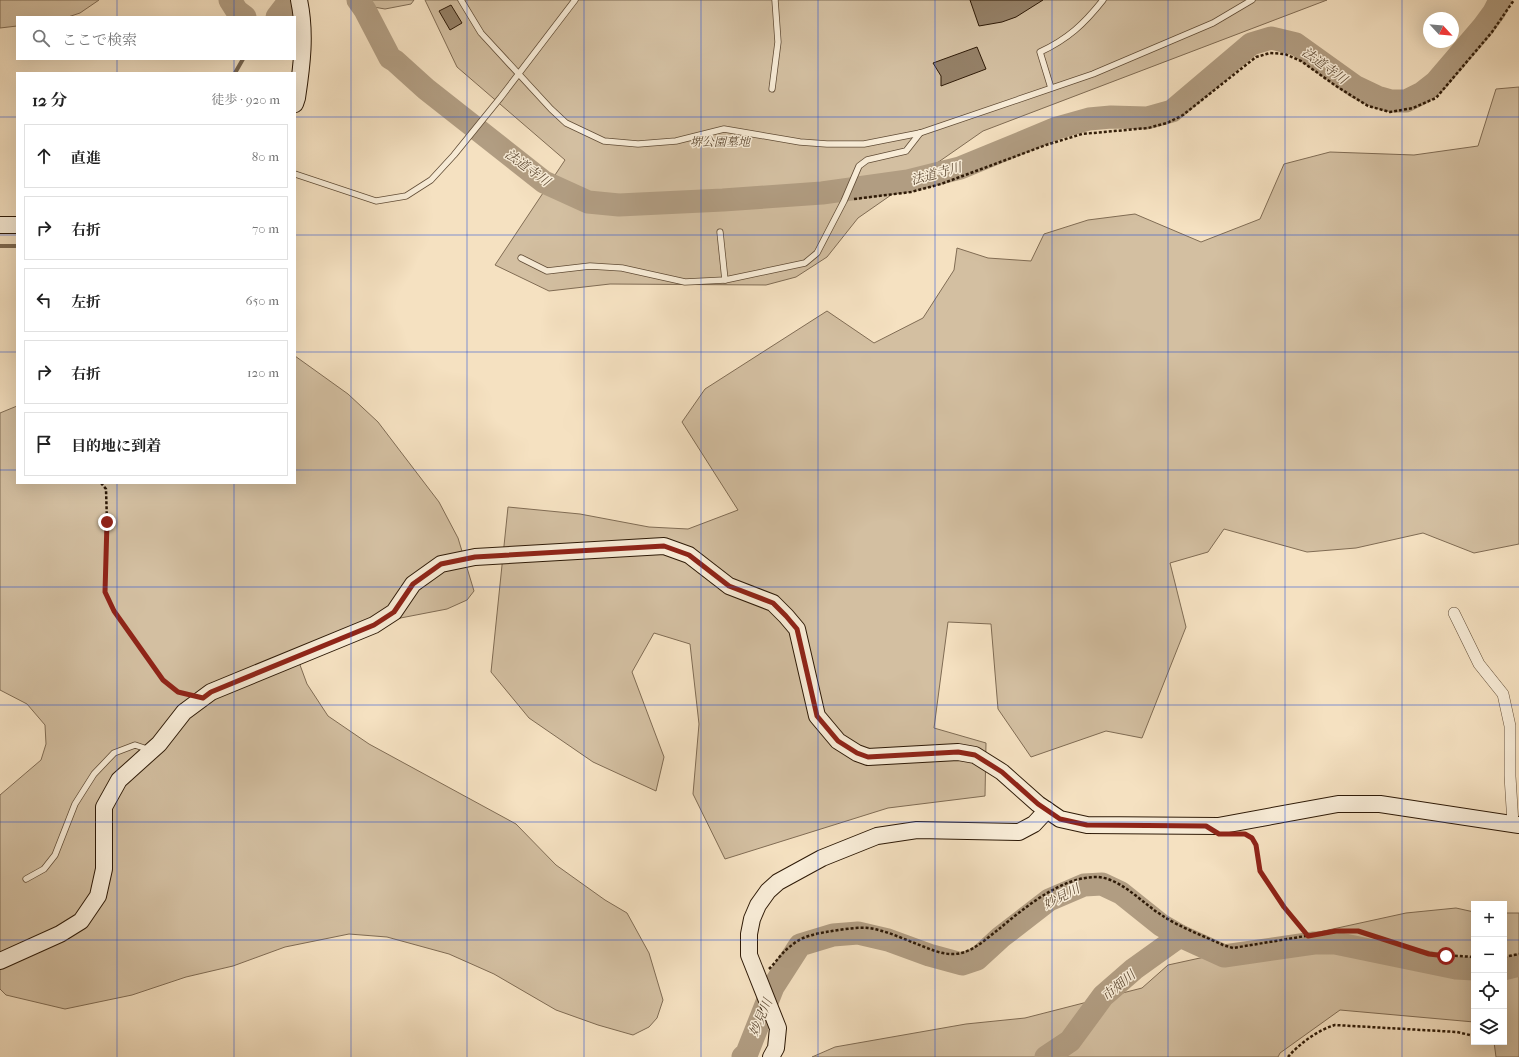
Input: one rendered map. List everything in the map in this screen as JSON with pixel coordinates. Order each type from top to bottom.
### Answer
[{"type":"street","points":[[296,101],[303,54],[303,20],[299,0]]},
{"type":"street","points":[[0,225],[16,225]]},
{"type":"street","points":[[0,961],[60,934],[82,921],[98,896],[104,869],[104,807],[119,780],[159,744],[184,712],[211,692],[374,625],[394,612],[413,584],[441,564],[475,557],[664,546],[689,555],[729,586],[773,603],[797,629],[817,716],[838,741],[857,753],[868,757],[958,752],[975,755],[1002,772],[1038,804],[1060,819],[1087,825],[1218,826],[1338,804],[1380,804],[1516,824],[1510,776],[1510,726],[1502,694],[1479,664],[1454,613]]},
{"type":"street","points":[[771,1057],[776,1048],[778,1028],[749,955],[749,934],[752,919],[762,900],[768,891],[778,882],[822,858],[877,836],[917,830],[1019,832],[1034,824],[1047,810]]},
{"type":"lane","points":[[461,0],[481,33],[551,109],[566,123],[604,141],[638,144],[668,142],[724,129],[800,142],[827,144],[864,144],[920,133],[1093,74],[1213,23],[1252,0]]},
{"type":"lane","points":[[296,174],[376,200],[406,196],[431,180],[454,155],[576,0]]},
{"type":"lane","points":[[772,89],[778,42],[775,0]]},
{"type":"lane","points":[[1051,88],[1040,52],[1064,40],[1075,31],[1091,16],[1103,0]]},
{"type":"lane","points":[[521,258],[547,271],[590,266],[622,268],[685,282],[725,280],[804,263],[817,253],[844,200],[859,166],[867,160],[906,151],[920,133]]},
{"type":"lane","points":[[720,232],[725,280]]},
{"type":"lane","points":[[26,879],[44,869],[55,854],[75,804],[94,774],[109,758],[114,753],[135,745],[152,750]]},
{"type":"path","points":[[844,200],[910,192],[941,184],[1046,145],[1082,134],[1148,128],[1167,123],[1183,115],[1256,57],[1270,53],[1285,54],[1301,61],[1336,86],[1368,106],[1390,112],[1413,108],[1436,98],[1492,32],[1514,0]]},
{"type":"path","points":[[102,484],[106,489],[107,522],[105,592],[111,604],[163,680],[178,692],[203,698]]},
{"type":"path","points":[[1245,834],[1252,838],[1256,845],[1260,871],[1284,907],[1308,936]]},
{"type":"path","points":[[760,984],[791,945],[813,934],[845,929],[867,928],[886,932],[947,954],[960,953],[972,949],[1015,915],[1049,892],[1064,884],[1079,879],[1095,877],[1105,878],[1116,882],[1163,917],[1233,948],[1336,931],[1358,931],[1429,954],[1471,957]]},
{"type":"path","points":[[1507,956],[1519,954]]},
{"type":"path","points":[[1288,1057],[1294,1050],[1324,1028],[1335,1024],[1457,1032],[1471,1035]]},
{"type":"green space","points":[[0,0],[99,0],[80,13],[71,16],[16,16],[16,26],[0,28]]},
{"type":"green space","points":[[351,0],[414,0],[411,4],[385,9],[362,5]]},
{"type":"green space","name":"堺公園墓地","points":[[425,0],[1327,0],[983,131],[858,218],[827,257],[796,277],[766,285],[610,284],[549,291],[495,265],[565,160],[457,67]]},
{"type":"green space","points":[[1519,87],[1519,544],[1474,553],[1423,533],[1356,548],[1307,552],[1224,529],[1208,552],[1170,563],[1186,627],[1142,738],[1106,731],[1031,757],[998,709],[991,624],[948,622],[934,728],[986,743],[985,796],[888,808],[725,859],[693,794],[699,724],[690,644],[654,633],[632,672],[664,757],[656,791],[593,762],[529,718],[491,672],[508,507],[580,514],[649,527],[688,529],[738,510],[682,422],[705,389],[827,311],[874,343],[923,318],[954,270],[957,248],[988,258],[1031,261],[1044,234],[1088,220],[1135,214],[1201,242],[1260,219],[1284,164],[1330,152],[1414,155],[1478,146],[1496,89]]},
{"type":"green space","points":[[296,357],[348,394],[378,422],[439,502],[458,538],[474,591],[467,600],[447,609],[385,621],[306,653],[300,665],[307,684],[328,716],[369,744],[516,824],[556,865],[605,900],[627,913],[649,953],[663,1000],[657,1018],[649,1027],[633,1035],[598,1025],[556,1010],[494,974],[449,954],[387,937],[349,934],[285,947],[233,966],[186,977],[132,995],[65,1009],[6,995],[0,989],[0,795],[41,760],[46,744],[45,725],[27,704],[0,690],[0,413],[16,406],[16,484],[296,484]]},
{"type":"green space","points":[[1456,908],[1471,911],[1471,1022],[1340,1010],[1280,1053],[1278,1057],[812,1057],[835,1047],[966,1024],[1025,1018],[1142,988],[1168,965],[1406,913]]},
{"type":"green space","points":[[1507,913],[1519,913],[1519,1057],[1496,1057],[1494,1045],[1507,1045]]},
{"type":"building","points":[[970,0],[1043,0],[1016,17],[1002,22],[979,26]]},
{"type":"building","points":[[451,5],[462,23],[450,30],[439,11]]},
{"type":"building","points":[[977,47],[986,69],[941,86],[941,76],[933,63]]},
{"type":"waterway","points":[[230,0],[237,11],[244,16]]},
{"type":"waterway","name":"法道寺川","points":[[278,16],[290,0]]},
{"type":"waterway","name":"法道寺川","points":[[358,0],[365,10],[390,58],[426,89],[544,182],[588,202],[619,205],[822,193],[908,181],[960,168],[1057,128],[1089,119],[1111,117],[1147,118],[1172,111],[1251,44],[1271,38],[1296,44],[1356,87],[1377,97],[1391,101],[1406,101],[1422,93],[1436,82],[1483,27],[1494,12],[1500,0]]},
{"type":"waterway","points":[[236,72],[242,60]]},
{"type":"waterway","points":[[0,246],[16,246]]},
{"type":"waterway","name":"妙見川","points":[[743,1057],[747,1053],[773,987],[800,945],[833,935],[858,933],[888,940],[929,955],[962,964],[977,959],[1001,937],[1049,900],[1084,885],[1102,884],[1121,893],[1161,925],[1180,936],[1224,956],[1314,943],[1335,943],[1456,968],[1471,969]]},
{"type":"waterway","name":"市畑川","points":[[1046,1057],[1070,1041],[1103,996],[1134,969],[1180,936]]},
{"type":"waterway","name":"妙見川","points":[[1507,968],[1519,965]]},
{"type":"route","points":[[107,522],[105,592],[114,611],[163,680],[178,692],[203,698],[211,692],[374,625],[394,612],[413,584],[441,564],[475,557],[664,546],[689,555],[729,586],[773,603],[786,616],[797,629],[817,716],[838,741],[857,753],[868,757],[958,752],[975,755],[1002,772],[1038,804],[1060,819],[1087,825],[1206,826],[1219,834],[1245,834],[1252,838],[1256,845],[1260,871],[1284,907],[1308,936],[1336,931],[1358,931],[1429,954],[1446,956]]}]
